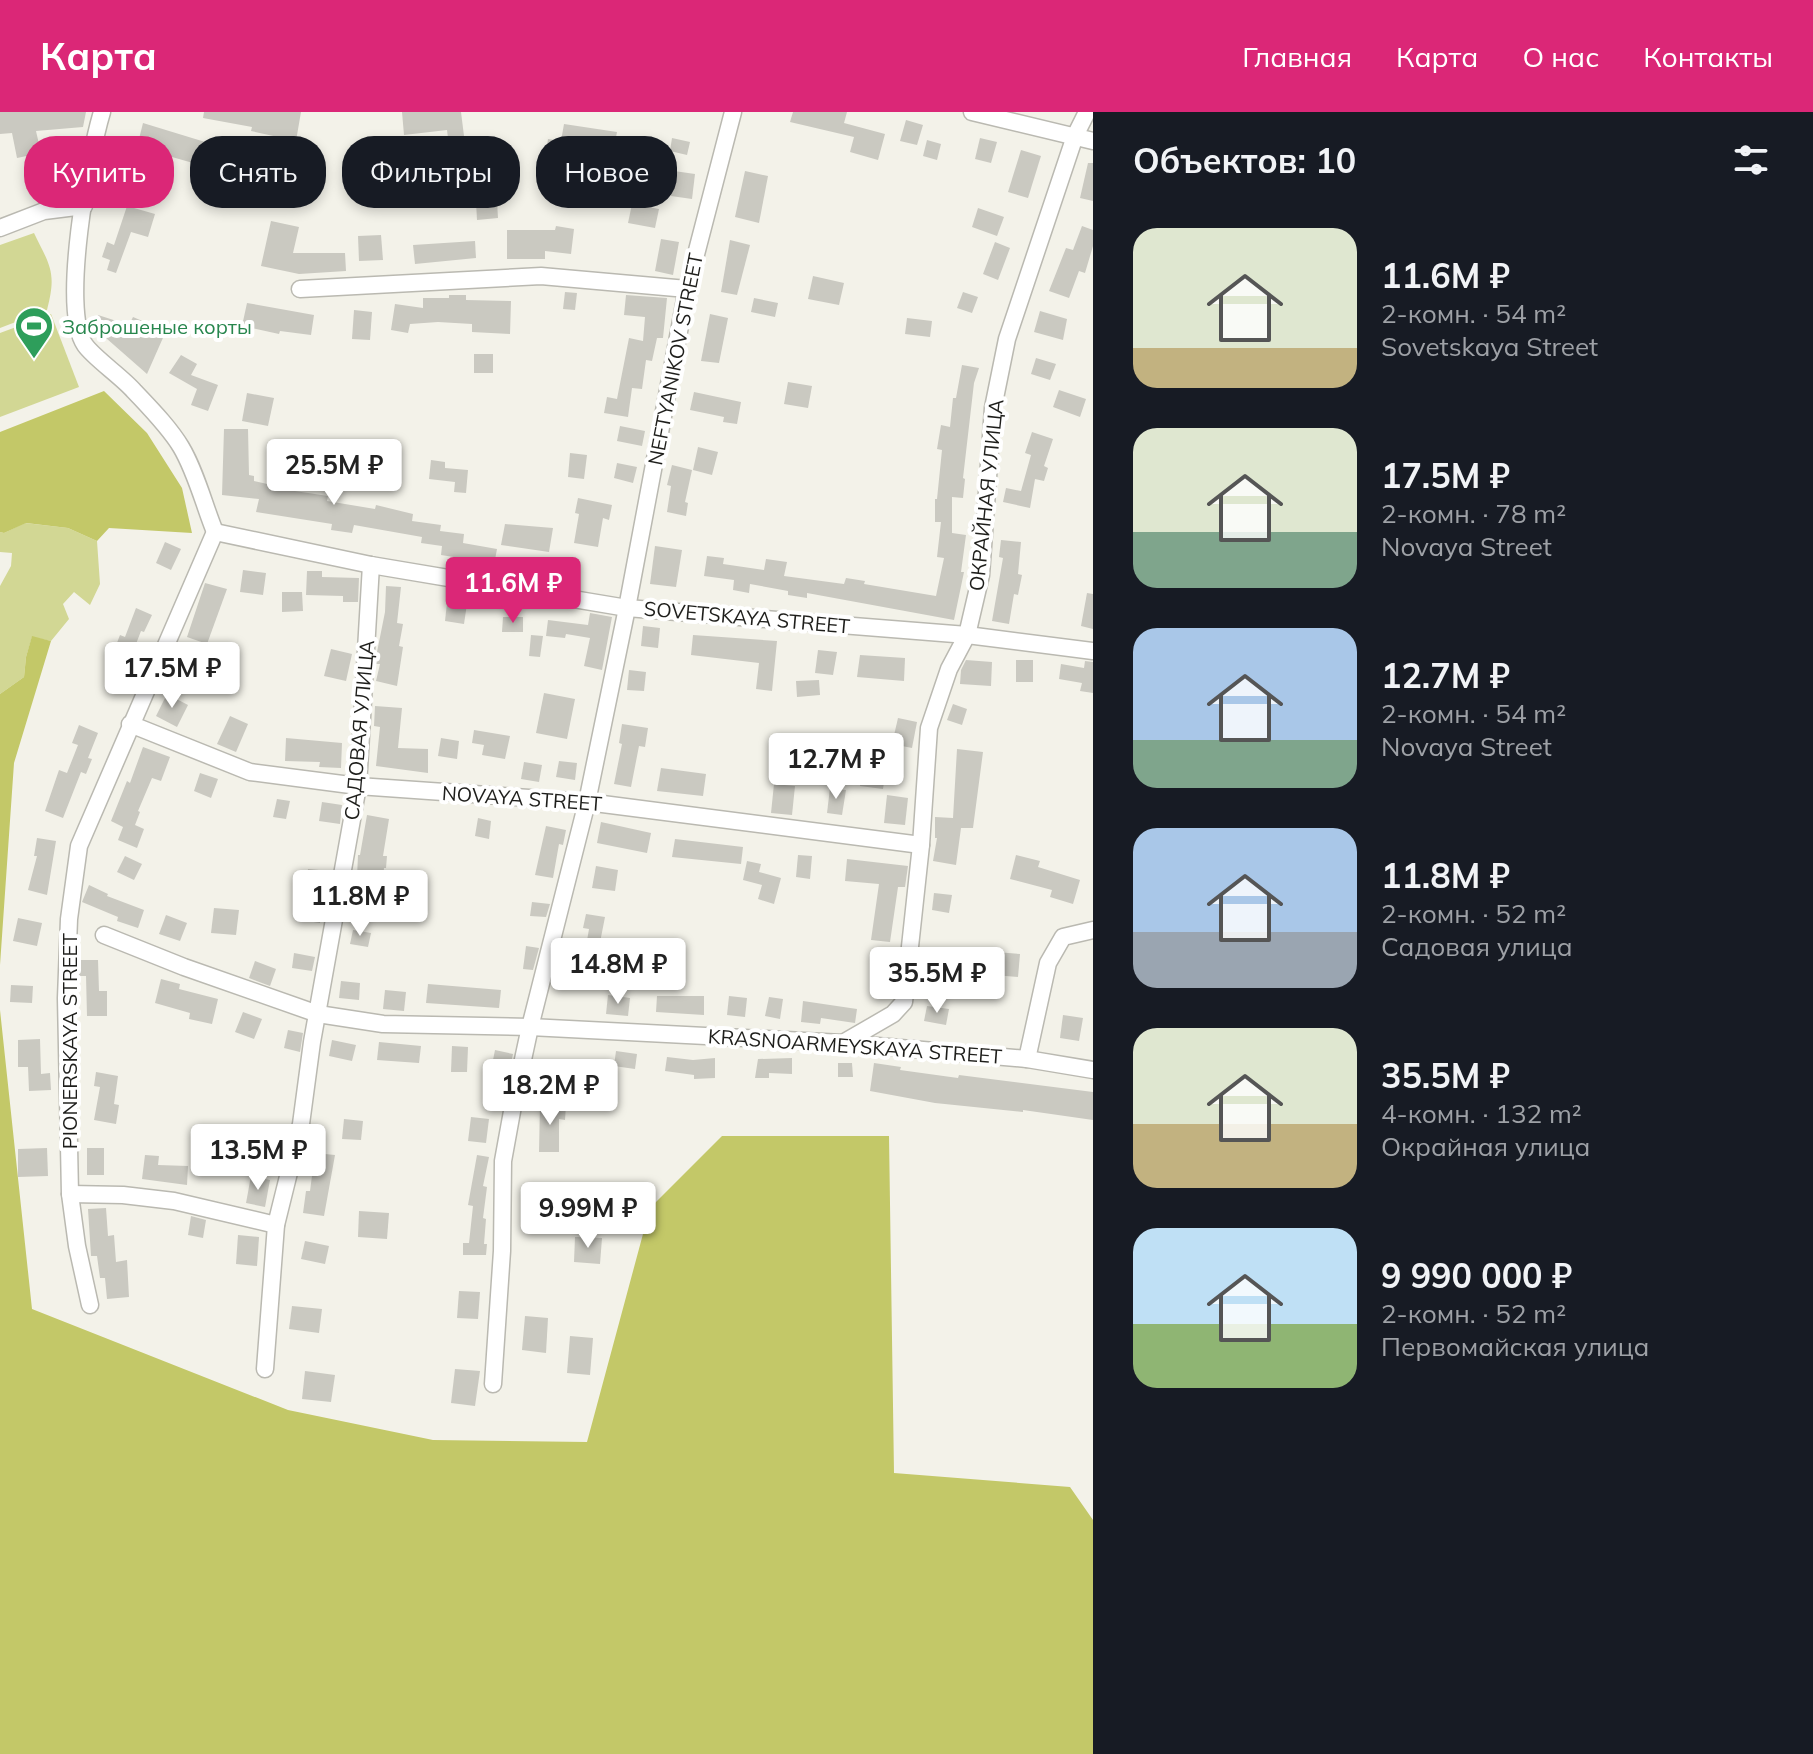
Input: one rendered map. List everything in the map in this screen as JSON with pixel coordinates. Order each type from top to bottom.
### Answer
[{"type":"street","points":[[95,136],[102,112]]},
{"type":"street","name":"NEFTYANIKOV STREET","points":[[493,1384],[502,1251],[503,1161],[530,1027],[587,802],[687,289],[733,112]]},
{"type":"street","points":[[972,112],[1093,141]]},
{"type":"street","name":"ОКРАЙНАЯ УЛИЦА","points":[[843,1043],[893,1014],[904,1002],[921,845],[929,728],[949,669],[967,635],[981,575],[993,408],[1007,339],[1075,136],[1087,112]]},
{"type":"street","points":[[0,228],[44,211],[68,208]]},
{"type":"street","points":[[84,208],[75,283],[75,319],[85,345],[120,376],[181,447],[215,532]]},
{"type":"street","points":[[300,289],[541,276],[687,289]]},
{"type":"street","name":"SOVETSKAYA STREET","points":[[215,532],[371,565],[627,608],[967,635],[1093,651]]},
{"type":"street","name":"PIONERSKAYA STREET","points":[[90,1305],[70,1194],[66,998],[69,919],[79,846],[215,532]]},
{"type":"street","name":"САДОВАЯ УЛИЦА","points":[[265,1369],[276,1225],[301,1124],[358,786],[371,565]]},
{"type":"street","name":"NOVAYA STREET","points":[[130,724],[250,772],[358,786],[587,802],[921,845]]},
{"type":"street","points":[[1027,1059],[1048,963],[1063,937],[1093,930]]},
{"type":"street","name":"KRASNOARMEYSKAYA STREET","points":[[104,935],[318,1014],[383,1024],[530,1027],[843,1043],[1027,1059],[1093,1070]]},
{"type":"street","points":[[70,1194],[123,1195],[174,1201],[276,1225]]},
{"type":"green space","points":[[34,233],[52,278],[47,310],[0,328],[0,245]]},
{"type":"green space","name":"Заброшеные корты","points":[[51,314],[79,387],[0,417],[0,333]]},
{"type":"green space","points":[[104,391],[147,433],[182,488],[192,533],[109,528],[97,541],[68,528],[26,523],[0,532],[0,432]]},
{"type":"green space","points":[[25,523],[68,528],[97,541],[100,584],[90,605],[74,592],[63,604],[69,619],[51,641],[32,637],[24,677],[0,694],[0,586],[11,566],[12,553],[0,552],[0,532]]},
{"type":"green space","points":[[32,636],[51,641],[14,763],[0,965],[0,694],[24,677]]},
{"type":"green space","points":[[0,1010],[32,1309],[288,1410],[433,1440],[587,1442],[650,1208],[722,1136],[889,1136],[894,1473],[1070,1487],[1093,1520],[1093,1754],[0,1754]]},
{"type":"building","points":[[0,112],[86,112],[83,127],[36,131],[37,136],[24,136],[24,157],[17,158],[12,133],[0,134]]},
{"type":"building","points":[[204,112],[301,112],[297,136],[274,136],[251,131],[252,127],[203,118]]},
{"type":"building","points":[[402,112],[461,112],[464,136],[448,136],[447,130],[404,135]]},
{"type":"building","points":[[793,112],[847,112],[844,123],[885,134],[878,160],[850,152],[854,137],[790,122]]},
{"type":"building","points":[[906,120],[923,125],[917,145],[900,141]]},
{"type":"building","points":[[143,123],[190,137],[190,162],[174,158],[174,136],[140,136]]},
{"type":"building","points":[[564,124],[617,132],[616,136],[562,136]]},
{"type":"building","points":[[980,138],[997,142],[991,163],[975,159]]},
{"type":"building","points":[[677,139],[690,142],[687,155],[677,153]]},
{"type":"building","points":[[927,140],[941,144],[937,160],[923,156]]},
{"type":"building","points":[[1021,150],[1041,156],[1028,198],[1008,192]]},
{"type":"building","points":[[1088,163],[1093,163],[1093,201],[1080,198]]},
{"type":"building","points":[[677,171],[695,174],[692,199],[677,197]]},
{"type":"building","points":[[745,171],[768,176],[759,223],[735,217]]},
{"type":"building","points":[[126,208],[155,214],[148,237],[131,232],[116,273],[107,270],[110,260],[102,257],[107,242],[114,245]]},
{"type":"building","points":[[476,208],[497,208],[498,218],[477,220]]},
{"type":"building","points":[[631,208],[659,209],[655,228],[628,223]]},
{"type":"building","points":[[978,208],[1004,217],[997,236],[972,227]]},
{"type":"building","points":[[271,221],[299,227],[293,253],[345,253],[346,271],[299,274],[261,266]]},
{"type":"building","points":[[556,226],[574,229],[571,254],[545,251],[545,259],[507,259],[507,230],[555,230]]},
{"type":"building","points":[[1082,226],[1093,230],[1093,246],[1085,273],[1079,271],[1069,298],[1049,291],[1066,248],[1073,250]]},
{"type":"building","points":[[381,235],[383,260],[359,261],[358,236]]},
{"type":"building","points":[[661,239],[679,242],[673,275],[655,271]]},
{"type":"building","points":[[730,240],[750,245],[737,295],[721,292]]},
{"type":"building","points":[[475,241],[476,258],[415,264],[413,245]]},
{"type":"building","points":[[995,242],[1010,248],[998,280],[983,274]]},
{"type":"building","points":[[813,276],[844,283],[839,305],[808,299]]},
{"type":"building","points":[[565,292],[577,293],[575,310],[563,309]]},
{"type":"building","points":[[963,292],[978,297],[972,313],[957,308]]},
{"type":"building","points":[[449,295],[466,295],[466,300],[511,301],[510,334],[472,332],[472,324],[438,322],[410,324],[408,333],[391,330],[395,304],[423,308],[423,298],[449,298]]},
{"type":"building","points":[[626,295],[667,298],[663,338],[657,338],[652,361],[646,360],[642,389],[632,388],[628,417],[604,413],[607,397],[617,399],[629,338],[643,341],[645,317],[624,315]]},
{"type":"building","points":[[754,298],[778,303],[775,317],[751,312]]},
{"type":"building","points":[[247,303],[314,315],[311,335],[280,331],[279,334],[242,326]]},
{"type":"building","points":[[354,310],[372,312],[370,340],[352,339]]},
{"type":"building","points":[[1040,311],[1067,319],[1063,340],[1034,332]]},
{"type":"building","points":[[710,314],[728,318],[719,363],[701,361]]},
{"type":"building","points":[[98,315],[129,325],[133,317],[166,331],[147,374],[106,338],[92,334]]},
{"type":"building","points":[[907,318],[932,321],[930,337],[905,334]]},
{"type":"building","points":[[474,354],[493,354],[493,373],[474,373]]},
{"type":"building","points":[[181,355],[197,364],[191,375],[218,385],[208,411],[191,405],[197,389],[169,373]]},
{"type":"building","points":[[1036,358],[1056,364],[1050,380],[1031,374]]},
{"type":"building","points":[[962,365],[979,368],[974,383],[963,498],[952,497],[952,533],[966,535],[961,572],[964,572],[954,620],[807,593],[807,598],[788,595],[788,591],[750,584],[749,593],[733,590],[734,580],[704,576],[707,556],[724,558],[723,564],[764,570],[766,559],[787,562],[784,576],[844,584],[846,578],[936,596],[944,558],[937,557],[941,522],[935,522],[935,499],[942,450],[937,449],[941,425],[950,427],[953,398],[956,398]]},
{"type":"building","points":[[788,382],[812,386],[808,408],[784,404]]},
{"type":"building","points":[[1059,390],[1086,399],[1080,417],[1053,407]]},
{"type":"building","points":[[694,392],[741,402],[737,424],[723,422],[724,417],[690,410]]},
{"type":"building","points":[[247,393],[274,398],[268,426],[242,421]]},
{"type":"building","points":[[620,426],[645,431],[642,446],[617,441]]},
{"type":"building","points":[[224,429],[248,429],[249,475],[254,476],[254,481],[275,488],[328,496],[327,501],[375,509],[376,505],[413,514],[412,521],[441,525],[440,531],[464,534],[463,543],[497,549],[493,570],[478,567],[479,561],[441,555],[442,546],[421,543],[422,537],[354,525],[352,533],[331,530],[332,524],[256,512],[259,499],[222,495]]},
{"type":"building","points":[[1032,432],[1053,439],[1044,466],[1048,468],[1044,481],[1035,479],[1030,508],[1003,502],[1006,488],[1021,491],[1031,455],[1025,453]]},
{"type":"building","points":[[698,447],[718,452],[712,475],[693,470]]},
{"type":"building","points":[[570,453],[587,455],[584,479],[568,477]]},
{"type":"building","points":[[431,460],[445,462],[445,468],[468,470],[466,493],[454,492],[455,482],[429,479]]},
{"type":"building","points":[[617,463],[637,467],[633,483],[614,478]]},
{"type":"building","points":[[672,465],[692,470],[685,502],[688,503],[686,516],[667,512],[671,486],[667,485]]},
{"type":"building","points":[[578,498],[612,505],[609,520],[603,518],[598,547],[574,543],[579,514],[575,513]]},
{"type":"building","points":[[505,524],[553,528],[549,552],[501,545]]},
{"type":"building","points":[[1001,540],[1021,542],[1018,574],[1022,575],[1018,595],[1014,594],[1009,624],[992,621],[1003,558],[999,557]]},
{"type":"building","points":[[165,542],[181,549],[171,570],[156,563]]},
{"type":"building","points":[[655,546],[682,550],[676,587],[650,584]]},
{"type":"building","points":[[557,557],[572,560],[569,577],[554,574]]},
{"type":"building","points":[[243,570],[266,573],[263,595],[240,592]]},
{"type":"building","points":[[307,571],[322,571],[322,577],[359,578],[358,602],[343,602],[343,596],[306,595]]},
{"type":"building","points":[[205,583],[227,589],[207,644],[187,637]]},
{"type":"building","points":[[386,586],[401,587],[397,623],[403,624],[399,646],[403,647],[397,686],[376,681]]},
{"type":"building","points":[[282,592],[302,592],[303,611],[282,612]]},
{"type":"building","points":[[1087,593],[1093,594],[1093,629],[1081,626]]},
{"type":"building","points":[[448,594],[468,597],[464,624],[445,621]]},
{"type":"building","points":[[136,608],[152,615],[144,632],[141,631],[126,670],[135,673],[127,693],[106,684],[120,650],[115,648],[120,635],[125,637]]},
{"type":"building","points":[[590,613],[612,617],[602,670],[584,666],[590,638],[566,634],[565,638],[546,636],[548,620],[588,625]]},
{"type":"building","points":[[503,617],[523,617],[523,632],[502,632]]},
{"type":"building","points":[[643,626],[660,628],[658,648],[641,646]]},
{"type":"building","points":[[531,635],[543,636],[540,657],[529,656]]},
{"type":"building","points":[[693,635],[777,641],[772,691],[756,689],[759,663],[691,655]]},
{"type":"building","points":[[331,649],[352,654],[346,681],[324,676]]},
{"type":"building","points":[[818,650],[837,652],[833,675],[815,673]]},
{"type":"building","points":[[860,655],[905,658],[904,681],[857,677]]},
{"type":"building","points":[[966,660],[992,662],[991,686],[960,684],[961,670]]},
{"type":"building","points":[[1016,660],[1033,660],[1033,682],[1016,682]]},
{"type":"building","points":[[1085,661],[1093,662],[1093,693],[1080,691],[1082,683],[1059,679],[1061,664],[1084,668]]},
{"type":"building","points":[[629,670],[646,672],[644,691],[627,690]]},
{"type":"building","points":[[819,680],[820,695],[797,697],[796,681]]},
{"type":"building","points":[[544,693],[575,699],[567,739],[536,733]]},
{"type":"building","points":[[167,694],[188,705],[177,727],[156,716]]},
{"type":"building","points":[[953,704],[967,709],[962,725],[947,720]]},
{"type":"building","points":[[375,706],[402,708],[398,748],[428,749],[428,773],[376,766],[380,727],[374,726]]},
{"type":"building","points":[[230,716],[248,724],[236,752],[217,744]]},
{"type":"building","points":[[898,718],[917,722],[912,748],[892,744]]},
{"type":"building","points":[[622,724],[648,728],[645,747],[639,746],[631,787],[614,784],[622,744],[619,743]]},
{"type":"building","points":[[79,725],[98,733],[88,758],[92,759],[86,774],[81,772],[63,818],[45,811],[59,770],[67,773],[78,745],[72,743]]},
{"type":"building","points":[[474,730],[510,736],[505,759],[482,755],[484,745],[472,743]]},
{"type":"building","points":[[286,738],[342,743],[341,768],[319,767],[320,762],[285,761]]},
{"type":"building","points":[[441,738],[459,741],[457,759],[438,756]]},
{"type":"building","points":[[143,747],[170,757],[161,781],[152,778],[138,811],[135,825],[144,829],[137,848],[118,840],[123,827],[111,821]]},
{"type":"building","points":[[957,749],[983,752],[973,828],[961,828],[956,865],[933,861],[937,838],[935,817],[953,818]]},
{"type":"building","points":[[559,761],[577,763],[575,780],[556,777]]},
{"type":"building","points":[[524,762],[542,765],[539,782],[521,779]]},
{"type":"building","points":[[863,766],[886,769],[883,789],[860,786]]},
{"type":"building","points":[[661,768],[706,774],[703,796],[657,791]]},
{"type":"building","points":[[200,773],[218,779],[211,798],[194,791]]},
{"type":"building","points":[[774,784],[795,786],[792,815],[771,813]]},
{"type":"building","points":[[830,788],[846,790],[842,815],[827,813]]},
{"type":"building","points":[[887,795],[908,798],[905,825],[884,823]]},
{"type":"building","points":[[277,799],[290,801],[286,819],[273,817]]},
{"type":"building","points":[[322,802],[342,805],[340,824],[319,821]]},
{"type":"building","points":[[367,815],[389,819],[383,856],[387,856],[382,892],[351,888],[353,877],[357,877],[358,855]]},
{"type":"building","points":[[478,818],[491,821],[489,839],[475,836]]},
{"type":"building","points":[[601,822],[651,833],[647,853],[597,843]]},
{"type":"building","points":[[546,826],[566,830],[563,845],[559,844],[553,878],[535,875]]},
{"type":"building","points":[[37,838],[56,841],[47,895],[28,890],[37,856],[34,856]]},
{"type":"building","points":[[675,839],[743,847],[741,864],[672,857]]},
{"type":"building","points":[[798,855],[812,856],[810,879],[796,877]]},
{"type":"building","points":[[1016,855],[1040,861],[1038,867],[1080,880],[1073,904],[1050,897],[1052,890],[1010,879]]},
{"type":"building","points":[[125,856],[142,864],[134,880],[117,872]]},
{"type":"building","points":[[847,859],[908,866],[905,887],[898,887],[890,942],[871,940],[879,884],[845,881]]},
{"type":"building","points":[[747,861],[761,864],[759,872],[781,878],[774,904],[758,899],[762,885],[743,880]]},
{"type":"building","points":[[596,866],[618,870],[615,891],[592,888]]},
{"type":"building","points":[[308,869],[330,871],[320,923],[300,920]]},
{"type":"building","points":[[89,885],[107,896],[144,910],[138,928],[117,921],[118,917],[82,902]]},
{"type":"building","points":[[934,893],[952,895],[949,913],[932,910]]},
{"type":"building","points":[[532,902],[550,904],[546,917],[530,916]]},
{"type":"building","points":[[214,908],[239,910],[236,935],[211,933]]},
{"type":"building","points":[[586,914],[605,917],[593,978],[572,974],[576,956],[584,958],[589,929],[583,928]]},
{"type":"building","points":[[166,915],[187,923],[180,941],[159,934]]},
{"type":"building","points":[[18,918],[42,923],[37,946],[13,941]]},
{"type":"building","points":[[353,930],[371,933],[368,947],[350,944]]},
{"type":"building","points":[[526,946],[539,948],[533,970],[523,969]]},
{"type":"building","points":[[995,952],[1020,954],[1018,977],[993,975]]},
{"type":"building","points":[[294,953],[315,957],[312,971],[292,968]]},
{"type":"building","points":[[930,954],[952,958],[949,976],[928,973]]},
{"type":"building","points":[[78,960],[98,960],[99,991],[107,991],[107,1016],[87,1016],[86,976],[79,976]]},
{"type":"building","points":[[255,961],[276,969],[270,986],[249,978]]},
{"type":"building","points":[[161,979],[180,984],[179,989],[218,999],[212,1024],[189,1019],[190,1013],[155,1003]]},
{"type":"building","points":[[341,981],[360,983],[359,1000],[339,998]]},
{"type":"building","points":[[428,984],[501,990],[499,1008],[426,1003]]},
{"type":"building","points":[[11,985],[33,986],[32,1003],[10,1002]]},
{"type":"building","points":[[385,990],[406,992],[404,1011],[383,1009]]},
{"type":"building","points":[[608,995],[630,998],[628,1016],[606,1014]]},
{"type":"building","points":[[657,996],[704,996],[704,1015],[656,1012]]},
{"type":"building","points":[[729,996],[747,998],[745,1017],[727,1015]]},
{"type":"building","points":[[769,997],[783,999],[780,1019],[765,1016]]},
{"type":"building","points":[[803,1001],[857,1009],[855,1023],[821,1018],[820,1024],[801,1022]]},
{"type":"building","points":[[927,1006],[949,1009],[946,1025],[924,1021]]},
{"type":"building","points":[[243,1012],[262,1019],[254,1039],[235,1032]]},
{"type":"building","points":[[1063,1015],[1083,1018],[1079,1041],[1060,1038]]},
{"type":"building","points":[[288,1030],[303,1033],[300,1052],[284,1048]]},
{"type":"building","points":[[40,1039],[41,1074],[50,1073],[51,1090],[29,1091],[28,1067],[18,1067],[18,1040]]},
{"type":"building","points":[[332,1040],[356,1045],[352,1061],[329,1056]]},
{"type":"building","points":[[379,1042],[421,1046],[419,1063],[377,1060]]},
{"type":"building","points":[[452,1046],[468,1047],[467,1072],[451,1072]]},
{"type":"building","points":[[495,1050],[513,1054],[510,1068],[492,1065]]},
{"type":"building","points":[[616,1051],[637,1054],[635,1069],[614,1066]]},
{"type":"building","points":[[667,1057],[693,1060],[715,1058],[715,1078],[694,1079],[694,1075],[665,1071]]},
{"type":"building","points":[[792,1058],[792,1074],[769,1073],[769,1078],[755,1078],[758,1059]]},
{"type":"building","points":[[838,1063],[852,1063],[853,1077],[838,1077]]},
{"type":"building","points":[[874,1063],[958,1078],[959,1075],[1093,1092],[1093,1120],[1023,1110],[935,1103],[870,1091]]},
{"type":"building","points":[[96,1072],[118,1076],[114,1104],[119,1105],[116,1124],[94,1120],[100,1087],[94,1086]]},
{"type":"building","points":[[540,1103],[566,1105],[565,1120],[559,1119],[559,1152],[539,1152]]},
{"type":"building","points":[[471,1117],[489,1119],[486,1143],[468,1141]]},
{"type":"building","points":[[344,1119],[363,1121],[361,1140],[342,1139]]},
{"type":"building","points":[[253,1133],[273,1138],[269,1156],[249,1151]]},
{"type":"building","points":[[47,1148],[48,1176],[18,1177],[18,1149]]},
{"type":"building","points":[[87,1148],[104,1148],[104,1175],[87,1175]]},
{"type":"building","points":[[315,1153],[335,1155],[324,1216],[303,1213],[306,1191],[310,1191]]},
{"type":"building","points":[[145,1155],[159,1156],[158,1165],[188,1166],[187,1185],[142,1179]]},
{"type":"building","points":[[477,1155],[489,1157],[483,1186],[487,1187],[483,1218],[486,1219],[486,1255],[463,1255],[463,1243],[469,1243],[473,1206],[468,1205]]},
{"type":"building","points":[[251,1176],[270,1180],[265,1207],[246,1203]]},
{"type":"building","points":[[106,1208],[108,1236],[114,1235],[116,1262],[127,1260],[129,1297],[107,1299],[105,1278],[100,1278],[97,1256],[91,1256],[88,1209]]},
{"type":"building","points":[[359,1211],[389,1213],[387,1239],[358,1237]]},
{"type":"building","points":[[191,1216],[206,1220],[203,1238],[188,1235]]},
{"type":"building","points":[[238,1235],[259,1237],[257,1266],[236,1264]]},
{"type":"building","points":[[575,1237],[602,1238],[600,1264],[574,1262]]},
{"type":"building","points":[[305,1241],[329,1246],[325,1264],[301,1259]]},
{"type":"building","points":[[459,1291],[480,1292],[478,1319],[457,1318]]},
{"type":"building","points":[[292,1306],[322,1309],[319,1333],[289,1329]]},
{"type":"building","points":[[525,1316],[548,1318],[546,1353],[522,1350]]},
{"type":"building","points":[[570,1336],[593,1338],[590,1375],[567,1373]]},
{"type":"building","points":[[455,1369],[480,1371],[475,1406],[451,1403]]},
{"type":"building","points":[[305,1371],[335,1375],[331,1402],[302,1399]]},
{"type":"place","name":"Заброшеные корты","points":[[34,360]]}]
